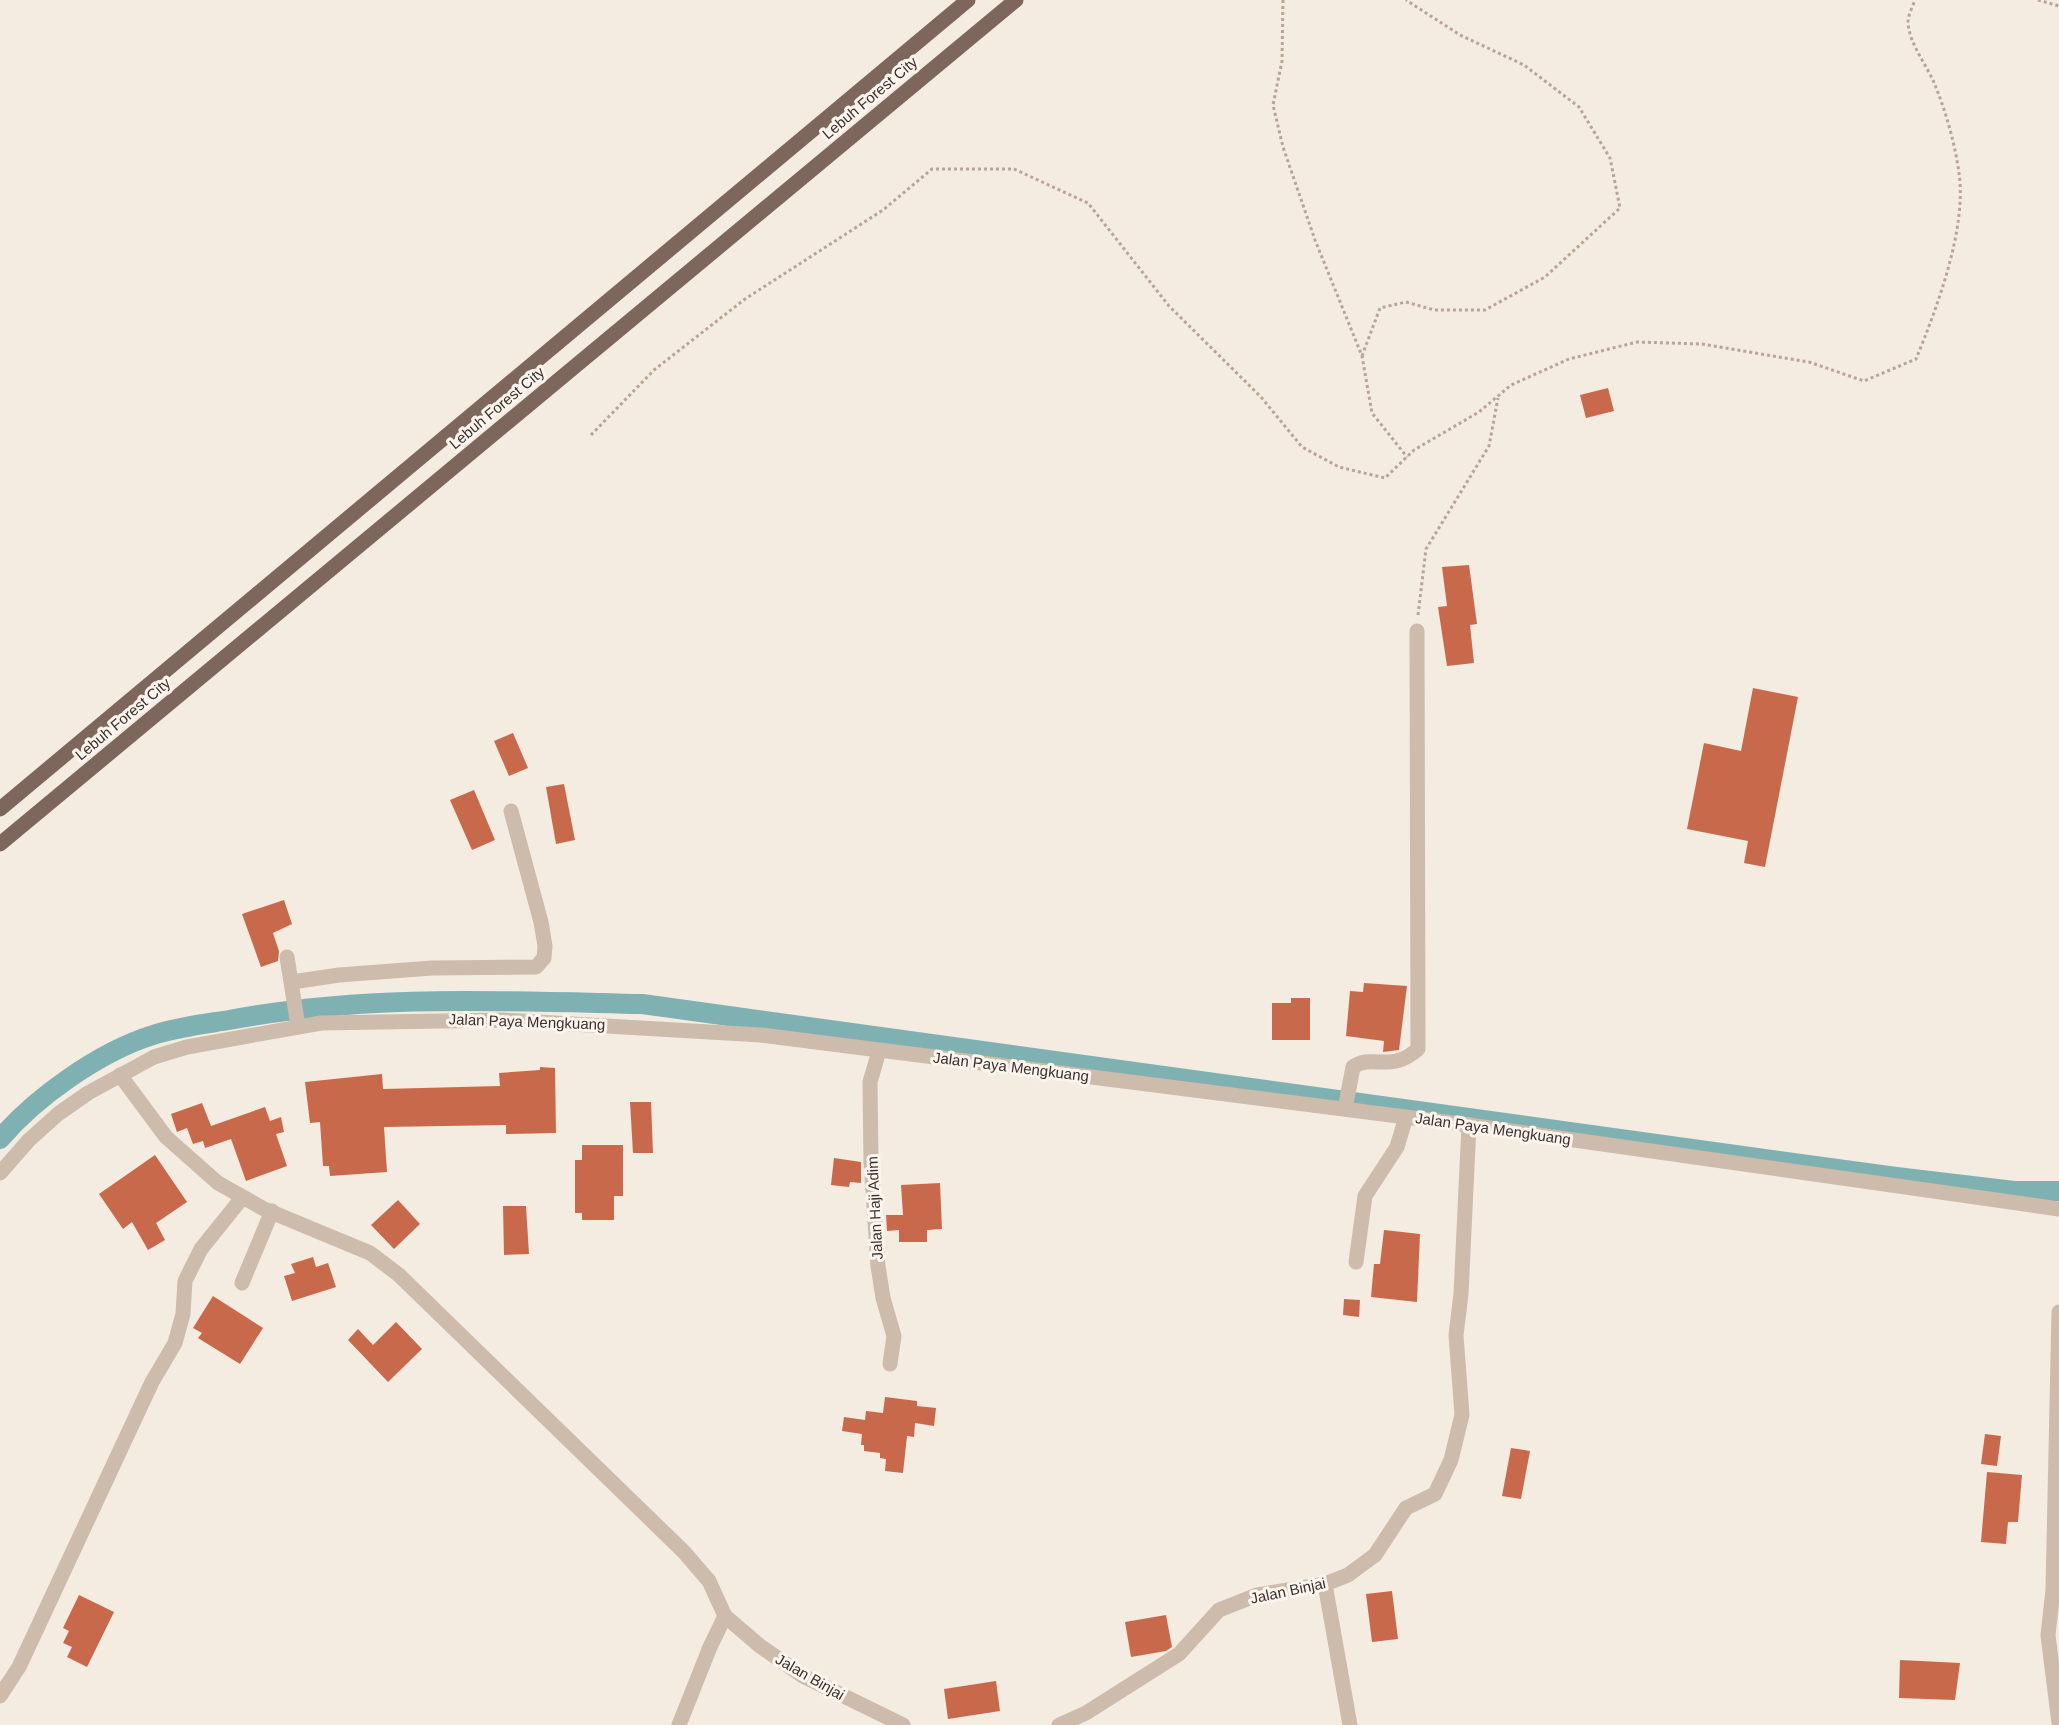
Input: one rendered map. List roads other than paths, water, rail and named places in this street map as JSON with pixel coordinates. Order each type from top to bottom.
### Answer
[{"type":"main road","name":"Lebuh Forest City","points":[[0,809],[968,0]]},
{"type":"main road","name":"Lebuh Forest City","points":[[0,844],[1016,0]]},
{"type":"street","points":[[1345,1109],[1353,1067],[1360,1062],[1369,1061],[1381,1064],[1406,1060],[1418,1049],[1417,631]]},
{"type":"street","points":[[292,982],[339,975],[432,969],[536,967],[544,958],[543,930],[510,811]]},
{"type":"street","points":[[287,957],[297,1026]]},
{"type":"street","name":"Jalan Paya Mengkuang","points":[[0,1173],[29,1140],[58,1113],[120,1075],[154,1058],[187,1047],[297,1026],[411,1020],[503,1020],[761,1035],[1469,1125],[2059,1209]]},
{"type":"street","name":"Jalan Haji Adim","points":[[879,1051],[870,1082],[871,1162],[878,1266],[883,1298],[894,1336],[890,1364]]},
{"type":"street","points":[[120,1075],[166,1137],[218,1182],[242,1198],[370,1253],[399,1275],[684,1552],[709,1581],[725,1616],[679,1725]]},
{"type":"street","points":[[1356,1262],[1365,1196],[1397,1147],[1406,1117]]},
{"type":"street","name":"Jalan Binjai","points":[[1059,1725],[1119,1693],[1179,1654],[1220,1610],[1257,1596],[1325,1584],[1348,1575],[1375,1555],[1406,1508],[1435,1494],[1451,1460],[1462,1415],[1456,1335],[1461,1294],[1469,1125]]},
{"type":"street","points":[[0,1696],[19,1667],[152,1382],[175,1343],[183,1314],[185,1281],[201,1249],[242,1198]]},
{"type":"street","points":[[242,1283],[272,1211]]},
{"type":"street","points":[[2059,1312],[2053,1590],[2048,1635],[2059,1723]]},
{"type":"street","points":[[1325,1584],[1350,1725]]},
{"type":"street","name":"Jalan Binjai","points":[[725,1616],[760,1646],[803,1676],[903,1725]]},
{"type":"waterway","points":[[0,1139],[32,1107],[90,1064],[132,1043],[181,1028],[280,1012],[383,1003],[487,1001],[642,1004],[1896,1177],[2014,1191],[2059,1191]]}]
